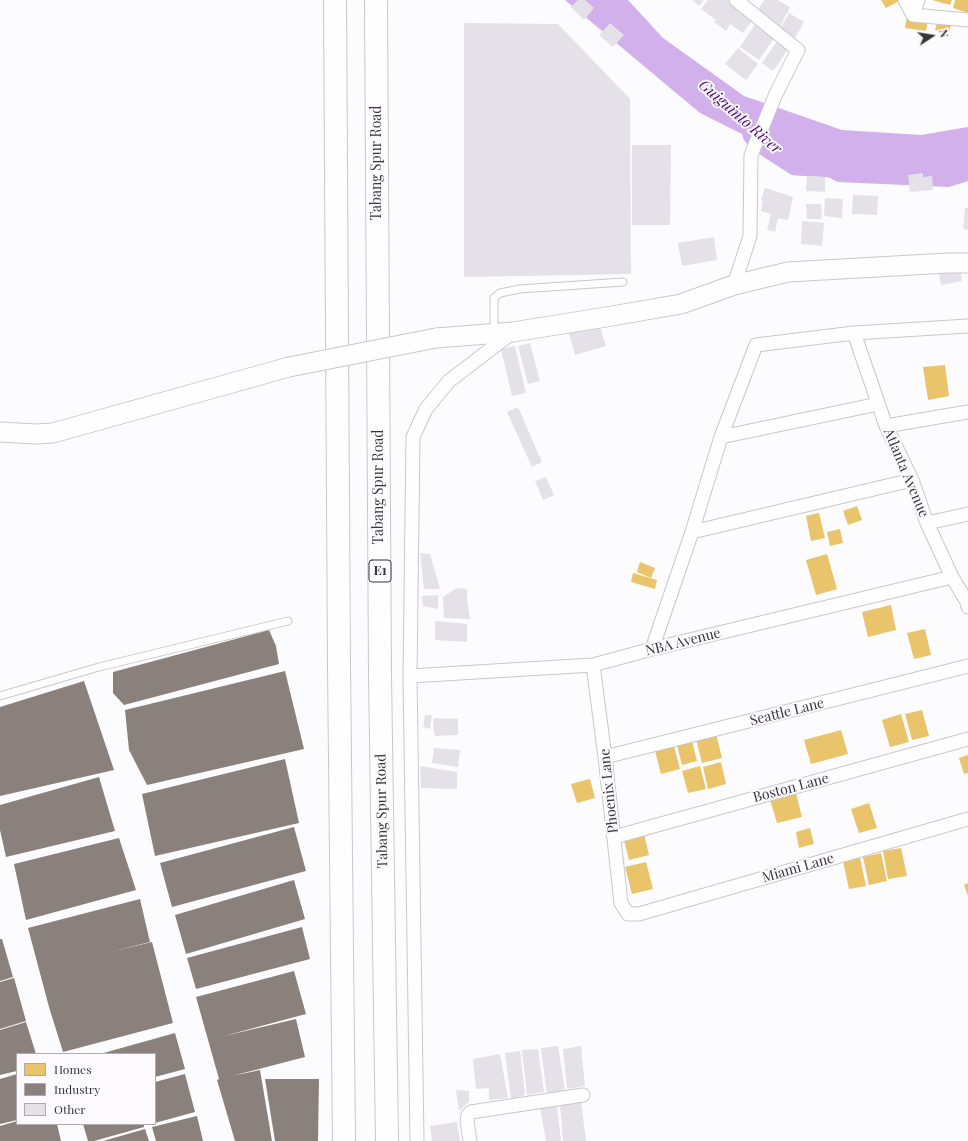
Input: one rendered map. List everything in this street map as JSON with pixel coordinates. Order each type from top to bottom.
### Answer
[{"type":"highway","points":[[335,0],[344,1141]]},
{"type":"highway","name":"Tabang Spur Road","points":[[376,0],[380,675],[387,1141]]},
{"type":"street","points":[[734,284],[750,236],[751,155],[775,96],[798,50],[736,0]]},
{"type":"street","points":[[905,0],[913,15]]},
{"type":"street","points":[[913,15],[918,0]]},
{"type":"street","points":[[913,15],[968,20]]},
{"type":"street","points":[[0,432],[36,434],[53,433],[289,367],[436,338],[513,332],[681,304],[734,284],[788,272],[968,263]]},
{"type":"street","points":[[652,649],[692,532],[721,437],[756,345],[854,333],[968,326]]},
{"type":"street","points":[[417,1141],[410,676],[413,437],[426,409],[449,381],[513,332]]},
{"type":"street","name":"Atlanta Avenue","points":[[854,333],[886,426],[912,480],[927,523],[952,578],[968,604]]},
{"type":"street","points":[[721,437],[878,404]]},
{"type":"street","points":[[886,426],[968,412]]},
{"type":"street","points":[[692,532],[912,480]]},
{"type":"street","points":[[927,523],[968,514]]},
{"type":"street","name":"NBA Avenue","points":[[410,676],[593,666],[652,649],[952,578]]},
{"type":"street","name":"Phoenix Lane","points":[[593,666],[605,757],[621,904],[628,914]]},
{"type":"street","name":"Seattle Lane","points":[[605,757],[968,666]]},
{"type":"street","name":"Boston Lane","points":[[614,837],[968,738]]},
{"type":"street","name":"Miami Lane","points":[[628,914],[639,914],[968,819]]},
{"type":"street","points":[[470,1141],[468,1115],[471,1112],[583,1094]]},
{"type":"lane","points":[[494,334],[494,298],[500,293],[520,289],[623,282]]},
{"type":"lane","points":[[0,696],[99,667],[288,621]]},
{"type":"water","points":[[565,0],[628,0],[663,38],[744,96],[842,130],[921,135],[968,127],[968,181],[949,187],[838,182],[700,113]]},
{"type":"building: Homes","points":[[881,0],[901,0],[886,8]]},
{"type":"building: Homes","points":[[932,0],[952,0],[950,5]]},
{"type":"building: Homes","points":[[955,0],[968,0],[968,13],[953,8]]},
{"type":"building: Homes","points":[[908,9],[929,12],[926,31],[905,28]]},
{"type":"building: Homes","points":[[940,12],[954,17],[948,34],[935,30]]},
{"type":"building: Homes","points":[[945,365],[949,396],[928,400],[923,367]]},
{"type":"building: Homes","points":[[857,506],[862,520],[848,525],[843,511]]},
{"type":"building: Homes","points":[[819,513],[825,538],[811,541],[806,516]]},
{"type":"building: Homes","points":[[840,529],[843,543],[830,546],[827,532]]},
{"type":"building: Homes","points":[[827,554],[837,589],[816,595],[806,560]]},
{"type":"building: Homes","points":[[640,562],[655,568],[651,578],[637,572]]},
{"type":"building: Homes","points":[[633,573],[657,580],[655,589],[631,582]]},
{"type":"building: Homes","points":[[891,605],[896,630],[868,637],[862,612]]},
{"type":"building: Homes","points":[[925,629],[931,655],[914,659],[907,633]]},
{"type":"building: Homes","points":[[922,710],[929,736],[912,740],[905,714]]},
{"type":"building: Homes","points":[[901,714],[909,742],[890,747],[882,720]]},
{"type":"building: Homes","points":[[841,730],[848,754],[811,764],[804,740]]},
{"type":"building: Homes","points":[[716,734],[722,758],[702,763],[696,739]]},
{"type":"building: Homes","points":[[692,741],[697,761],[682,765],[677,745]]},
{"type":"building: Homes","points":[[674,746],[680,769],[661,774],[655,751]]},
{"type":"building: Homes","points":[[968,755],[968,773],[964,774],[959,758]]},
{"type":"building: Homes","points":[[721,762],[726,784],[708,789],[703,767]]},
{"type":"building: Homes","points":[[700,766],[706,789],[688,793],[682,771]]},
{"type":"building: Homes","points":[[590,779],[595,798],[577,803],[571,784]]},
{"type":"building: Homes","points":[[795,789],[802,817],[777,823],[769,796]]},
{"type":"building: Homes","points":[[869,803],[877,828],[859,833],[851,809]]},
{"type":"building: Homes","points":[[810,828],[814,844],[799,848],[796,832]]},
{"type":"building: Homes","points":[[643,830],[649,855],[629,860],[623,836]]},
{"type":"building: Homes","points":[[901,848],[907,876],[888,879],[883,851]]},
{"type":"building: Homes","points":[[881,853],[887,881],[869,885],[863,857]]},
{"type":"building: Homes","points":[[860,858],[866,886],[849,889],[843,861]]},
{"type":"building: Homes","points":[[646,862],[653,889],[632,894],[625,867]]},
{"type":"building: Homes","points":[[968,883],[968,896],[964,885]]},
{"type":"building: Industry","points":[[269,630],[276,646],[279,664],[124,705],[113,693],[113,672]]},
{"type":"building: Industry","points":[[285,671],[304,749],[147,785],[129,750],[125,710]]},
{"type":"building: Industry","points":[[84,681],[114,770],[0,796],[0,707]]},
{"type":"building: Industry","points":[[285,759],[299,823],[155,856],[142,794]]},
{"type":"building: Industry","points":[[99,777],[115,831],[6,857],[0,830],[0,805]]},
{"type":"building: Industry","points":[[294,827],[306,871],[172,907],[160,863]]},
{"type":"building: Industry","points":[[119,838],[136,890],[26,920],[14,864]]},
{"type":"building: Industry","points":[[294,880],[305,919],[186,954],[175,915]]},
{"type":"building: Industry","points":[[140,899],[150,942],[106,953],[152,942],[173,1023],[63,1052],[49,1007],[28,928]]},
{"type":"building: Industry","points":[[302,927],[310,959],[196,989],[187,958]]},
{"type":"building: Industry","points":[[0,939],[2,939],[13,977],[0,981]]},
{"type":"building: Industry","points":[[294,971],[306,1014],[224,1036],[296,1019],[305,1057],[232,1076],[260,1070],[272,1141],[235,1141],[217,1080],[219,1079],[196,997]]},
{"type":"building: Industry","points":[[14,978],[26,1021],[0,1029],[0,982]]},
{"type":"building: Industry","points":[[26,1022],[36,1053],[16,1053],[16,1071],[0,1075],[0,1030]]},
{"type":"building: Industry","points":[[175,1033],[185,1069],[156,1077],[156,1053],[104,1053]]},
{"type":"building: Industry","points":[[16,1074],[16,1120],[0,1124],[0,1079]]},
{"type":"building: Industry","points":[[185,1074],[195,1112],[156,1123],[156,1082]]},
{"type":"building: Industry","points":[[265,1079],[319,1079],[318,1141],[275,1141]]},
{"type":"building: Industry","points":[[197,1116],[203,1141],[156,1141],[152,1127]]},
{"type":"building: Industry","points":[[16,1121],[16,1125],[57,1125],[61,1141],[0,1141],[0,1126]]},
{"type":"building: Industry","points":[[83,1125],[144,1125],[144,1127],[94,1141],[88,1141]]},
{"type":"building: Industry","points":[[145,1129],[149,1141],[103,1141]]},
{"type":"building: Other","points":[[578,0],[585,0],[594,8],[584,20],[571,7]]},
{"type":"building: Other","points":[[692,0],[704,0],[699,6]]},
{"type":"building: Other","points":[[708,0],[727,0],[754,18],[743,33],[730,24],[726,31],[714,22],[716,20],[701,9]]},
{"type":"building: Other","points":[[764,0],[777,0],[790,7],[780,27],[756,14]]},
{"type":"building: Other","points":[[789,13],[804,22],[795,38],[780,29]]},
{"type":"building: Other","points":[[464,23],[558,24],[630,99],[631,274],[464,277]]},
{"type":"building: Other","points":[[610,23],[624,35],[613,47],[599,35]]},
{"type":"building: Other","points":[[756,23],[775,37],[759,60],[740,47]]},
{"type":"building: Other","points":[[778,40],[789,48],[773,71],[762,63]]},
{"type":"building: Other","points":[[738,48],[758,64],[746,80],[725,64]]},
{"type":"building: Other","points":[[632,145],[671,145],[670,225],[632,225]]},
{"type":"building: Other","points":[[923,173],[923,177],[932,176],[933,190],[910,192],[908,175]]},
{"type":"building: Other","points":[[807,176],[825,177],[825,192],[806,191]]},
{"type":"building: Other","points":[[765,188],[793,197],[788,220],[778,218],[775,232],[767,230],[771,214],[761,211],[763,201],[761,200]]},
{"type":"building: Other","points":[[853,195],[878,196],[877,215],[852,214]]},
{"type":"building: Other","points":[[825,198],[843,199],[842,218],[824,216]]},
{"type":"building: Other","points":[[806,204],[821,204],[822,219],[807,219]]},
{"type":"building: Other","points":[[965,208],[968,208],[968,230],[963,229]]},
{"type":"building: Other","points":[[802,221],[824,223],[822,246],[801,244]]},
{"type":"building: Other","points":[[714,237],[717,260],[682,266],[678,243]]},
{"type":"building: Other","points":[[959,264],[962,281],[941,285],[938,267]]},
{"type":"building: Other","points":[[598,321],[606,346],[575,355],[568,330]]},
{"type":"building: Other","points":[[530,343],[540,381],[528,384],[518,346]]},
{"type":"building: Other","points":[[515,346],[526,393],[512,396],[501,349]]},
{"type":"building: Other","points":[[518,407],[542,462],[532,467],[507,412]]},
{"type":"building: Other","points":[[546,477],[554,495],[543,500],[535,481]]},
{"type":"building: Other","points":[[420,553],[430,554],[440,589],[424,589]]},
{"type":"building: Other","points":[[457,588],[467,589],[470,619],[444,618],[443,597]]},
{"type":"building: Other","points":[[438,595],[438,609],[423,606],[422,596]]},
{"type":"building: Other","points":[[435,621],[467,624],[467,642],[435,640]]},
{"type":"building: Other","points":[[425,715],[432,715],[430,729],[423,727]]},
{"type":"building: Other","points":[[434,718],[458,719],[458,735],[435,736],[433,726]]},
{"type":"building: Other","points":[[434,748],[460,750],[458,767],[432,763]]},
{"type":"building: Other","points":[[420,766],[457,772],[457,789],[421,788]]},
{"type":"building: Other","points":[[558,1046],[565,1090],[547,1096],[541,1048]]},
{"type":"building: Other","points":[[581,1046],[585,1086],[567,1089],[563,1049]]},
{"type":"building: Other","points":[[538,1049],[544,1092],[527,1095],[522,1050]]},
{"type":"building: Other","points":[[520,1051],[525,1095],[511,1099],[505,1053]]},
{"type":"building: Other","points":[[500,1054],[508,1098],[489,1100],[489,1088],[476,1089],[473,1059]]},
{"type":"building: Other","points":[[456,1090],[469,1091],[469,1102],[459,1111]]},
{"type":"building: Other","points":[[581,1101],[586,1141],[563,1141],[560,1105]]},
{"type":"building: Other","points":[[540,1107],[557,1107],[561,1141],[546,1141]]},
{"type":"building: Other","points":[[457,1122],[460,1141],[432,1141],[430,1126]]},
{"type":"waterway","name":"Guiguinto River","points":[[755,134],[765,143],[796,163],[835,165]]}]
